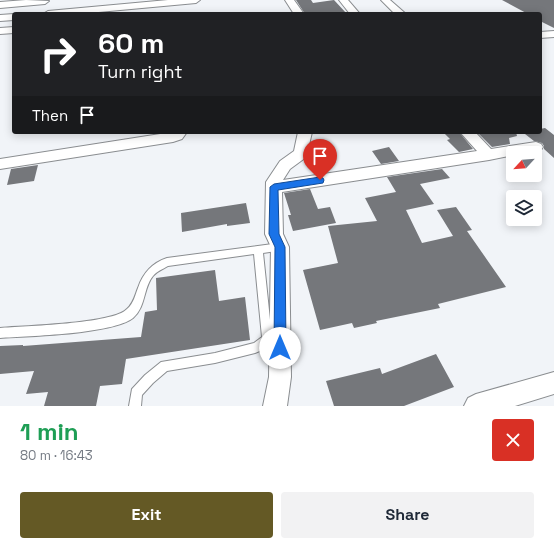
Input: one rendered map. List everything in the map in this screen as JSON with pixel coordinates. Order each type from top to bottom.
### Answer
[{"type":"street","points":[[69,12],[196,0]]},
{"type":"street","points":[[289,0],[298,12]]},
{"type":"street","points":[[343,0],[353,12]]},
{"type":"street","points":[[385,0],[399,12]]},
{"type":"street","points":[[0,5],[45,1]]},
{"type":"street","points":[[0,18],[12,17]]},
{"type":"street","points":[[0,32],[12,30]]},
{"type":"street","points":[[542,35],[554,34]]},
{"type":"street","points":[[0,164],[173,137],[178,134]]},
{"type":"street","points":[[275,406],[280,377],[280,247],[274,234],[274,182],[285,165],[300,154],[305,134]]},
{"type":"street","points":[[469,134],[489,154]]},
{"type":"street","points":[[274,187],[506,151]]},
{"type":"street","points":[[476,406],[554,383]]},
{"type":"lane","points":[[0,333],[101,325],[118,321],[128,316],[135,309],[148,275],[156,266],[167,262],[280,247]]},
{"type":"lane","points":[[135,406],[136,393],[148,379],[165,366],[215,358],[255,348],[266,342],[267,339],[258,249]]},
{"type":"building","points":[[296,0],[311,0],[313,3],[334,0],[345,12],[304,12]]},
{"type":"building","points":[[502,0],[554,0],[554,28],[542,22],[542,12],[524,12]]},
{"type":"building","points":[[545,128],[554,135],[554,158],[544,149],[542,143],[534,141],[525,134],[542,134],[542,129]]},
{"type":"building","points":[[445,134],[461,134],[473,149],[459,152],[447,140],[450,139]]},
{"type":"building","points":[[479,134],[516,134],[517,136],[509,138],[510,144],[492,147]]},
{"type":"building","points":[[389,147],[399,161],[381,164],[372,151]]},
{"type":"building","points":[[38,165],[34,181],[7,185],[11,169]]},
{"type":"building","points":[[442,169],[450,178],[420,184],[434,204],[406,210],[422,243],[453,236],[437,210],[456,207],[472,230],[467,231],[506,287],[438,304],[440,308],[376,321],[377,323],[354,328],[352,323],[320,330],[303,270],[338,263],[328,226],[377,221],[365,198],[396,192],[387,177]]},
{"type":"building","points":[[310,189],[318,209],[330,207],[336,223],[293,231],[288,215],[291,215],[284,193]]},
{"type":"building","points":[[246,203],[250,223],[227,226],[227,224],[182,232],[181,213]]},
{"type":"building","points":[[215,270],[219,301],[245,297],[250,340],[126,359],[122,384],[100,386],[96,406],[44,406],[48,392],[26,394],[34,371],[0,374],[0,346],[23,346],[141,337],[145,312],[157,310],[156,278]]},
{"type":"building","points":[[436,354],[454,387],[404,406],[334,406],[326,381],[380,368],[382,374]]},
{"type":"route","points":[[280,348],[280,247],[274,234],[274,187],[320,180]]}]
